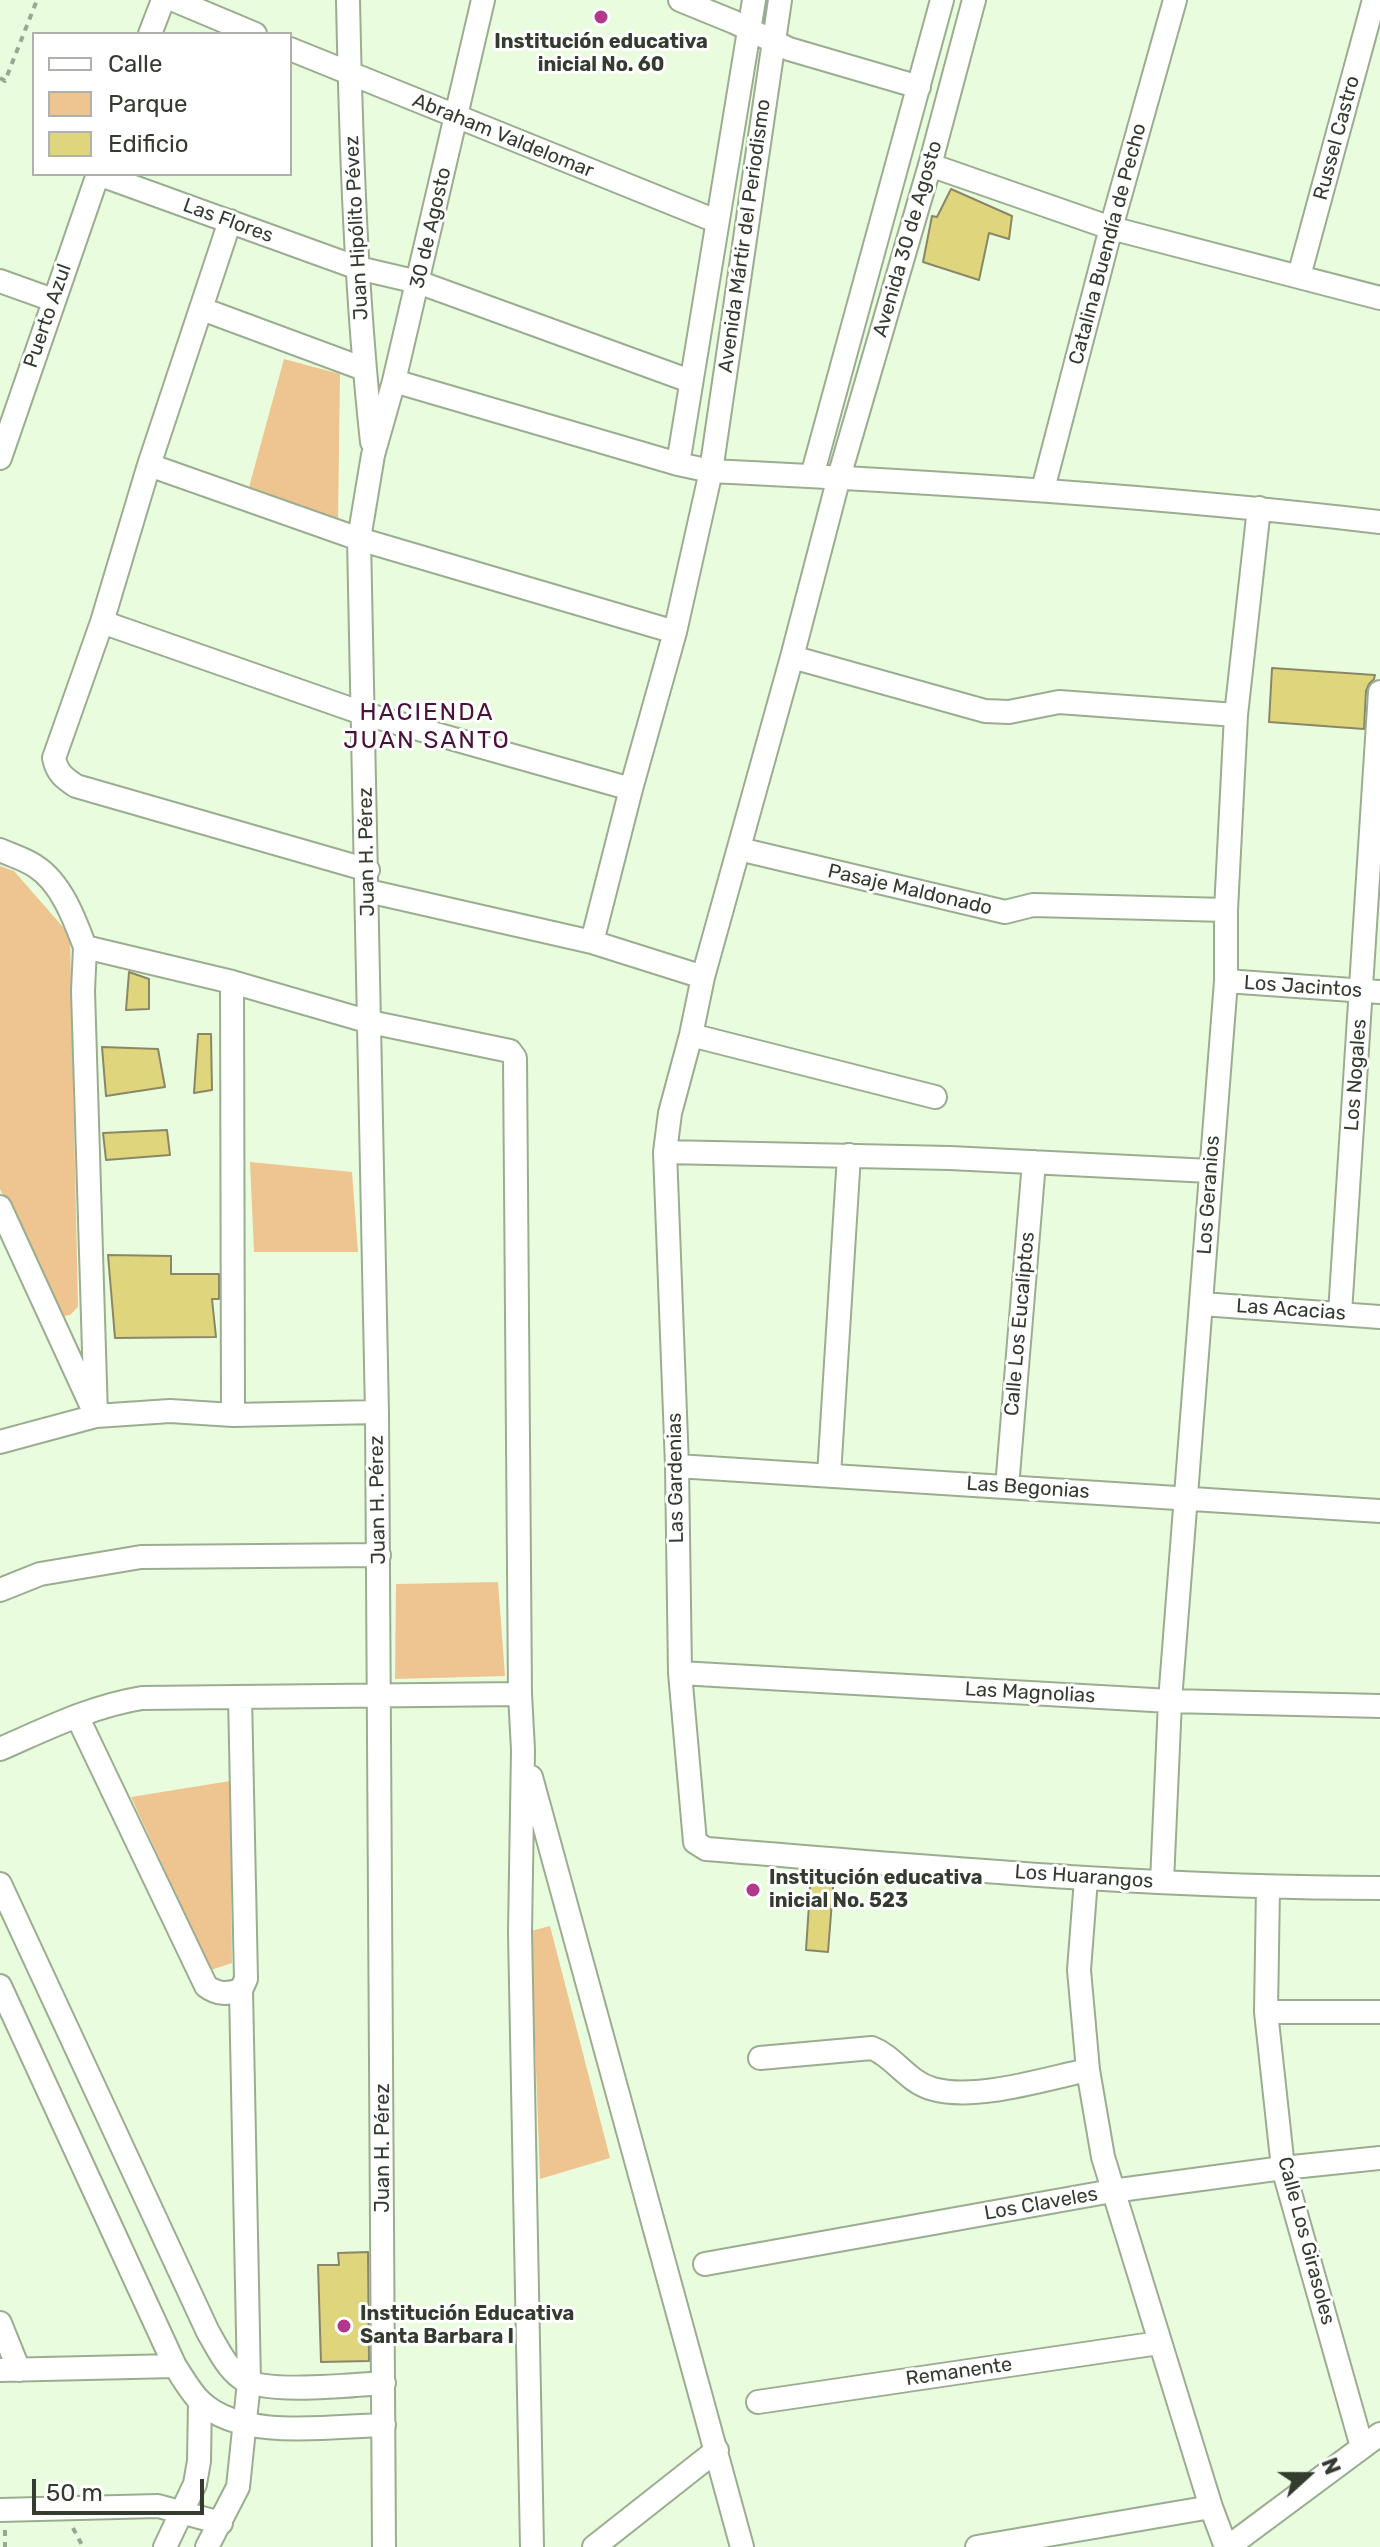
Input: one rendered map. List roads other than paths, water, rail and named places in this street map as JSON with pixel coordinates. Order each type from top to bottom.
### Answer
[{"type":"street","points":[[151,32],[163,0]]},
{"type":"street","points":[[174,0],[250,32]]},
{"type":"street","name":"Juan Hipólito Pévez","points":[[348,0],[358,268],[373,455]]},
{"type":"street","name":"30 de Agosto","points":[[373,455],[418,282],[483,0]]},
{"type":"street","points":[[680,0],[789,49],[919,87]]},
{"type":"street","name":"Avenida Mártir del Periodismo","points":[[678,464],[754,0]]},
{"type":"street","name":"Avenida Mártir del Periodismo","points":[[592,942],[675,632],[711,471],[780,0]]},
{"type":"street","name":"Avenida 30 de Agosto","points":[[812,476],[942,0]]},
{"type":"street","name":"Avenida 30 de Agosto","points":[[739,849],[839,477],[930,165],[974,0]]},
{"type":"street","name":"Catalina Buendía de Pecho","points":[[1043,489],[1175,0]]},
{"type":"street","name":"Russel Castro","points":[[1299,276],[1374,0]]},
{"type":"street","name":"Abraham Valdelomar","points":[[292,50],[716,221]]},
{"type":"street","points":[[930,165],[1111,228],[1380,298]]},
{"type":"street","name":"Puerto Azul","points":[[0,458],[97,176]]},
{"type":"street","name":"Las Flores","points":[[104,176],[358,268],[418,282],[690,381]]},
{"type":"street","points":[[230,221],[149,465],[102,622],[54,758],[57,770],[76,786],[368,880],[592,942],[703,977]]},
{"type":"street","points":[[0,281],[53,300]]},
{"type":"street","points":[[202,309],[364,369]]},
{"type":"street","points":[[394,381],[711,471],[1043,489],[1380,522]]},
{"type":"street","name":"Juan H. Pérez","points":[[373,455],[359,539],[365,714],[379,1555],[384,2547]]},
{"type":"street","points":[[149,465],[359,539],[675,632]]},
{"type":"street","name":"Los Geranios","points":[[1162,1882],[1170,1701],[1226,981],[1226,910],[1236,715],[1259,508]]},
{"type":"street","points":[[102,622],[365,714],[631,789]]},
{"type":"street","points":[[792,657],[985,711],[1009,712],[1059,702],[1236,715]]},
{"type":"street","name":"Los Nogales","points":[[1340,1313],[1371,992],[1380,692]]},
{"type":"street","name":"Pasaje Maldonado","points":[[739,849],[1005,912],[1033,905],[1226,910]]},
{"type":"street","name":"Las Gardenias","points":[[695,1842],[680,1673],[677,1466],[665,1152],[670,1113],[703,977],[739,849]]},
{"type":"street","points":[[0,850],[36,867],[50,880],[76,924],[85,947],[83,991],[96,1416]]},
{"type":"street","points":[[85,947],[232,982],[370,1022],[510,1051],[515,1058],[523,1750],[520,1932],[532,2547]]},
{"type":"street","name":"Los Jacintos","points":[[1226,981],[1371,992]]},
{"type":"street","points":[[232,982],[233,1415]]},
{"type":"street","points":[[691,1035],[935,1097]]},
{"type":"street","points":[[665,1152],[849,1155],[1210,1171]]},
{"type":"street","points":[[829,1475],[849,1155]]},
{"type":"street","name":"Calle Los Eucaliptos","points":[[1007,1487],[1034,1162]]},
{"type":"street","points":[[0,1207],[96,1416]]},
{"type":"street","name":"Las Acacias","points":[[1202,1304],[1380,1317]]},
{"type":"street","points":[[0,1442],[96,1416],[170,1411],[233,1415],[377,1412]]},
{"type":"street","name":"Las Begonias","points":[[677,1466],[1380,1511]]},
{"type":"street","points":[[0,1590],[40,1574],[141,1557],[379,1555]]},
{"type":"street","name":"Las Magnolias","points":[[680,1673],[1170,1701],[1380,1706]]},
{"type":"street","points":[[0,1749],[101,1707],[142,1698],[520,1694]]},
{"type":"street","points":[[207,2547],[238,2487],[249,2382],[241,1990],[246,1979],[240,1697]]},
{"type":"street","points":[[77,1716],[206,1986],[215,1993],[228,1994],[241,1990]]},
{"type":"street","points":[[523,1750],[742,2547]]},
{"type":"street","name":"Los Huarangos","points":[[695,1842],[706,1849],[1086,1879],[1268,1888],[1380,1888]]},
{"type":"street","points":[[1086,1879],[1079,1970],[1088,2070],[1112,2191],[1211,2507],[1227,2547],[1371,2440]]},
{"type":"street","points":[[0,1884],[208,2332],[228,2363],[242,2380],[271,2388],[384,2383]]},
{"type":"street","name":"Calle Los Girasoles","points":[[1268,1888],[1266,2012],[1283,2168],[1371,2440]]},
{"type":"street","points":[[0,1986],[175,2366],[200,2401],[221,2417],[262,2428],[384,2425]]},
{"type":"street","points":[[1266,2012],[1380,2012]]},
{"type":"street","points":[[760,2058],[872,2048],[886,2053],[915,2081],[933,2089],[972,2093],[1088,2070]]},
{"type":"street","name":"Los Claveles","points":[[705,2264],[1112,2191],[1380,2158]]},
{"type":"street","points":[[0,2323],[10,2370],[175,2366]]},
{"type":"street","name":"Remanente","points":[[758,2402],[1159,2343]]},
{"type":"street","points":[[165,2547],[195,2484],[199,2461],[200,2401]]},
{"type":"street","points":[[594,2547],[717,2450]]},
{"type":"street","points":[[2,2519],[158,2506],[221,2523]]},
{"type":"street","points":[[977,2547],[1211,2507]]},
{"type":"place","name":"Institución educativa inicial No. 60","points":[[601,17]]},
{"type":"place","name":"Institución educativa inicial No. 523","points":[[753,1890]]},
{"type":"place","name":"Institución Educativa Santa Barbara I","points":[[344,2326]]},
{"type":"district","name":"HACIENDA JUAN SANTO","points":[[427,727]]}]
